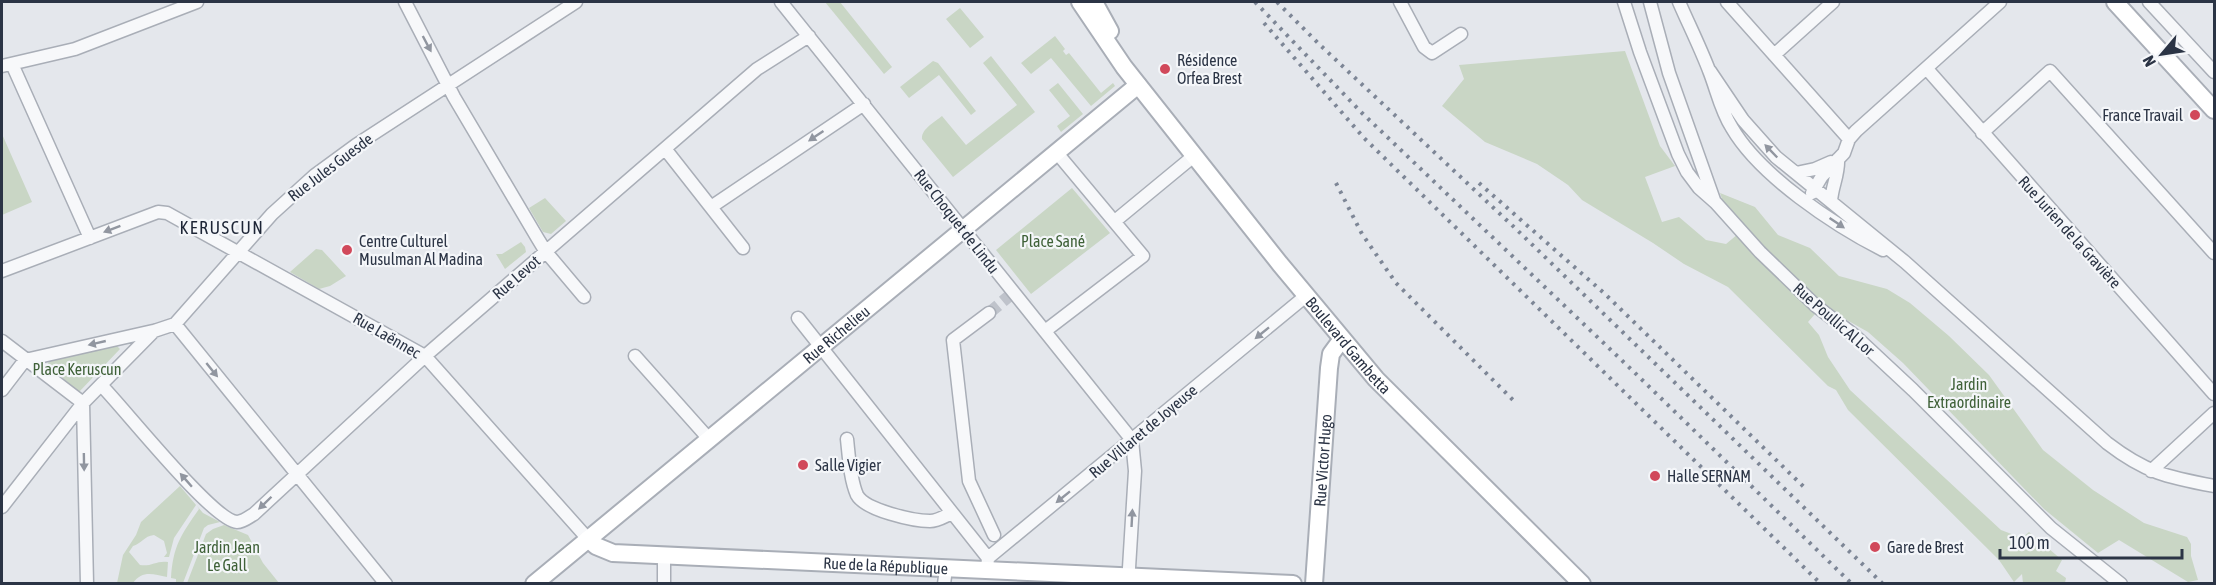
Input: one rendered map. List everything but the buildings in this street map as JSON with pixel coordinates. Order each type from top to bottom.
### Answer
[{"type":"street","points":[[2,272],[90,238],[7,65],[75,49],[194,2]]},
{"type":"street","points":[[405,2],[495,168],[546,252],[584,297]]},
{"type":"street","name":"Rue Jules Guesde","points":[[175,324],[287,198],[315,175],[576,2]]},
{"type":"street","name":"Rue Choquet de Lindu","points":[[782,2],[1132,440]]},
{"type":"street","points":[[1070,2],[1091,20]]},
{"type":"street","name":"Boulevard Gambetta","points":[[1080,2],[1138,86],[1376,379],[1582,584]]},
{"type":"street","name":"Boulevard Gambetta","points":[[1094,2],[1138,86]]},
{"type":"street","points":[[1400,2],[1424,46],[1432,53],[1461,34]]},
{"type":"street","name":"Rue Poullic Al Lor","points":[[1624,2],[1680,159],[1699,188],[1822,312],[1854,335],[1913,390],[2050,528],[2121,584]]},
{"type":"street","points":[[1650,2],[1669,73],[1716,203]]},
{"type":"street","points":[[1679,2],[1710,71],[1722,108],[1741,142],[1756,160],[1806,201],[1862,239],[1905,262]]},
{"type":"street","points":[[1727,2],[1849,139]]},
{"type":"street","points":[[1774,55],[1833,2]]},
{"type":"street","points":[[1806,201],[1822,176],[1844,153],[1849,139],[2000,2]]},
{"type":"street","points":[[2115,2],[2214,111]]},
{"type":"street","points":[[2124,2],[2214,102]]},
{"type":"street","points":[[2149,2],[2214,72]]},
{"type":"street","name":"Rue Levot","points":[[101,385],[204,500],[229,519],[237,522],[254,514],[425,356],[757,69],[809,36]]},
{"type":"street","name":"Rue Jurien de la Gravière","points":[[1927,69],[2214,394]]},
{"type":"street","points":[[1710,71],[1750,129],[1776,157],[1905,262],[2107,443],[2151,471],[2170,478],[2214,486]]},
{"type":"street","points":[[1982,133],[2050,71],[2214,253]]},
{"type":"street","name":"Rue Richelieu","points":[[534,584],[1138,86]]},
{"type":"street","points":[[711,207],[864,104]]},
{"type":"street","points":[[666,150],[743,248]]},
{"type":"street","points":[[1045,331],[1143,255],[1057,153]]},
{"type":"street","points":[[1115,221],[1195,155]]},
{"type":"street","points":[[1680,159],[1688,165],[1700,163]]},
{"type":"street","points":[[1796,173],[1815,170],[1838,159]]},
{"type":"street","points":[[1832,201],[1832,191],[1838,174],[1838,159]]},
{"type":"street","name":"Rue Laënnec","points":[[90,238],[158,212],[167,213],[425,356],[588,539]]},
{"type":"street","name":"Rue Villaret de Joyeuse","points":[[987,564],[1306,295]]},
{"type":"street","points":[[989,313],[953,340],[969,481],[994,535]]},
{"type":"street","points":[[798,318],[952,513],[987,564]]},
{"type":"street","points":[[2,390],[25,360],[154,331],[175,324],[386,584]]},
{"type":"street","points":[[2,507],[83,403],[154,331]]},
{"type":"street","name":"Rue Victor Hugo","points":[[1314,584],[1329,368],[1331,354],[1342,339]]},
{"type":"street","points":[[2,341],[83,403]]},
{"type":"street","points":[[635,356],[709,439]]},
{"type":"street","points":[[83,403],[87,584]]},
{"type":"street","points":[[2151,471],[2214,413]]},
{"type":"street","points":[[847,439],[854,484],[864,504],[873,509],[920,520],[932,521],[952,513]]},
{"type":"street","points":[[1128,580],[1135,471],[1132,440]]},
{"type":"street","name":"Rue de la République","points":[[588,539],[596,546],[613,553],[945,576],[987,564],[1128,580],[1293,584]]},
{"type":"street","points":[[664,555],[664,584]]},
{"type":"green space","points":[[825,2],[840,2],[892,67],[884,74]]},
{"type":"green space","points":[[960,8],[984,37],[970,48],[946,19]]},
{"type":"green space","points":[[1055,36],[1065,49],[1063,51],[1066,55],[1069,53],[1101,93],[1113,83],[1115,86],[1091,106],[1051,58],[1031,74],[1021,63]]},
{"type":"green space","name":"Jardin Extraordinaire","points":[[1625,51],[1660,146],[1675,166],[1645,177],[1662,222],[1679,217],[1706,240],[1726,244],[1744,229],[1725,208],[1720,193],[1755,207],[1778,235],[1810,248],[1839,276],[1887,289],[1910,303],[1949,336],[1989,375],[2043,450],[2093,490],[2144,523],[2187,537],[2191,544],[2191,556],[2198,580],[2188,582],[2119,540],[2098,553],[2044,509],[1903,363],[1868,332],[1822,306],[1808,322],[1819,335],[1828,357],[1850,390],[2001,530],[2022,538],[2029,532],[2062,560],[2056,571],[2066,578],[2065,583],[2023,583],[2022,574],[2014,582],[1999,560],[1848,410],[1836,390],[1828,386],[1728,287],[1684,264],[1582,200],[1568,185],[1537,164],[1485,142],[1442,106],[1464,79],[1459,65]]},
{"type":"green space","points":[[991,56],[1035,112],[953,177],[922,139],[922,135],[942,116],[966,145],[1017,105],[983,63]]},
{"type":"green space","points":[[933,61],[938,63],[976,111],[971,115],[939,75],[909,98],[900,87]]},
{"type":"green space","points":[[1058,83],[1083,114],[1061,132],[1057,126],[1070,116],[1049,90]]},
{"type":"green space","points":[[2,134],[32,202],[2,215]]},
{"type":"green space","name":"Place Sané","points":[[1072,188],[1110,233],[1031,294],[996,250]]},
{"type":"green space","points":[[545,198],[566,221],[551,234],[543,232],[529,208]]},
{"type":"green space","points":[[521,242],[526,252],[505,269],[496,254],[502,254]]},
{"type":"green space","points":[[316,249],[322,250],[346,276],[330,286],[319,289],[290,272]]},
{"type":"green space","name":"Place Keruscun","points":[[115,344],[120,349],[79,392],[47,365],[51,358]]},
{"type":"green space","points":[[180,486],[196,505],[174,538],[169,557],[164,557],[167,553],[164,541],[154,535],[133,546],[129,552],[140,565],[168,562],[167,577],[148,574],[140,576],[133,583],[117,583],[123,555],[136,535],[141,522]]},
{"type":"green space","points":[[197,506],[203,513],[220,522],[204,528],[183,583],[176,583],[176,579],[171,578],[176,549],[199,509]]},
{"type":"green space","name":"Jardin Jean Le Gall","points":[[224,525],[248,535],[263,563],[279,583],[187,583],[206,534]]},
{"type":"tunnel","points":[[989,313],[1014,292]]},
{"type":"railway","points":[[1255,2],[1362,113],[1852,584]]},
{"type":"railway","points":[[1277,2],[1515,228],[1883,584]]},
{"type":"railway","points":[[1264,23],[1364,138],[1821,584]]},
{"type":"railway","points":[[1336,183],[1362,234],[1396,283],[1515,402]]},
{"type":"railway","points":[[1479,183],[1605,294],[1805,488]]},
{"type":"place","name":"Résidence Orfea Brest","points":[[1165,69]]},
{"type":"place","name":"France Travail","points":[[2195,115]]},
{"type":"place","name":"Centre Culturel Musulman Al Madina","points":[[347,250]]},
{"type":"place","name":"Salle Vigier","points":[[803,465]]},
{"type":"place","name":"Halle SERNAM","points":[[1655,476]]},
{"type":"place","name":"Gare de Brest","points":[[1875,547]]},
{"type":"district","name":"KERUSCUN","points":[[222,227]]}]
